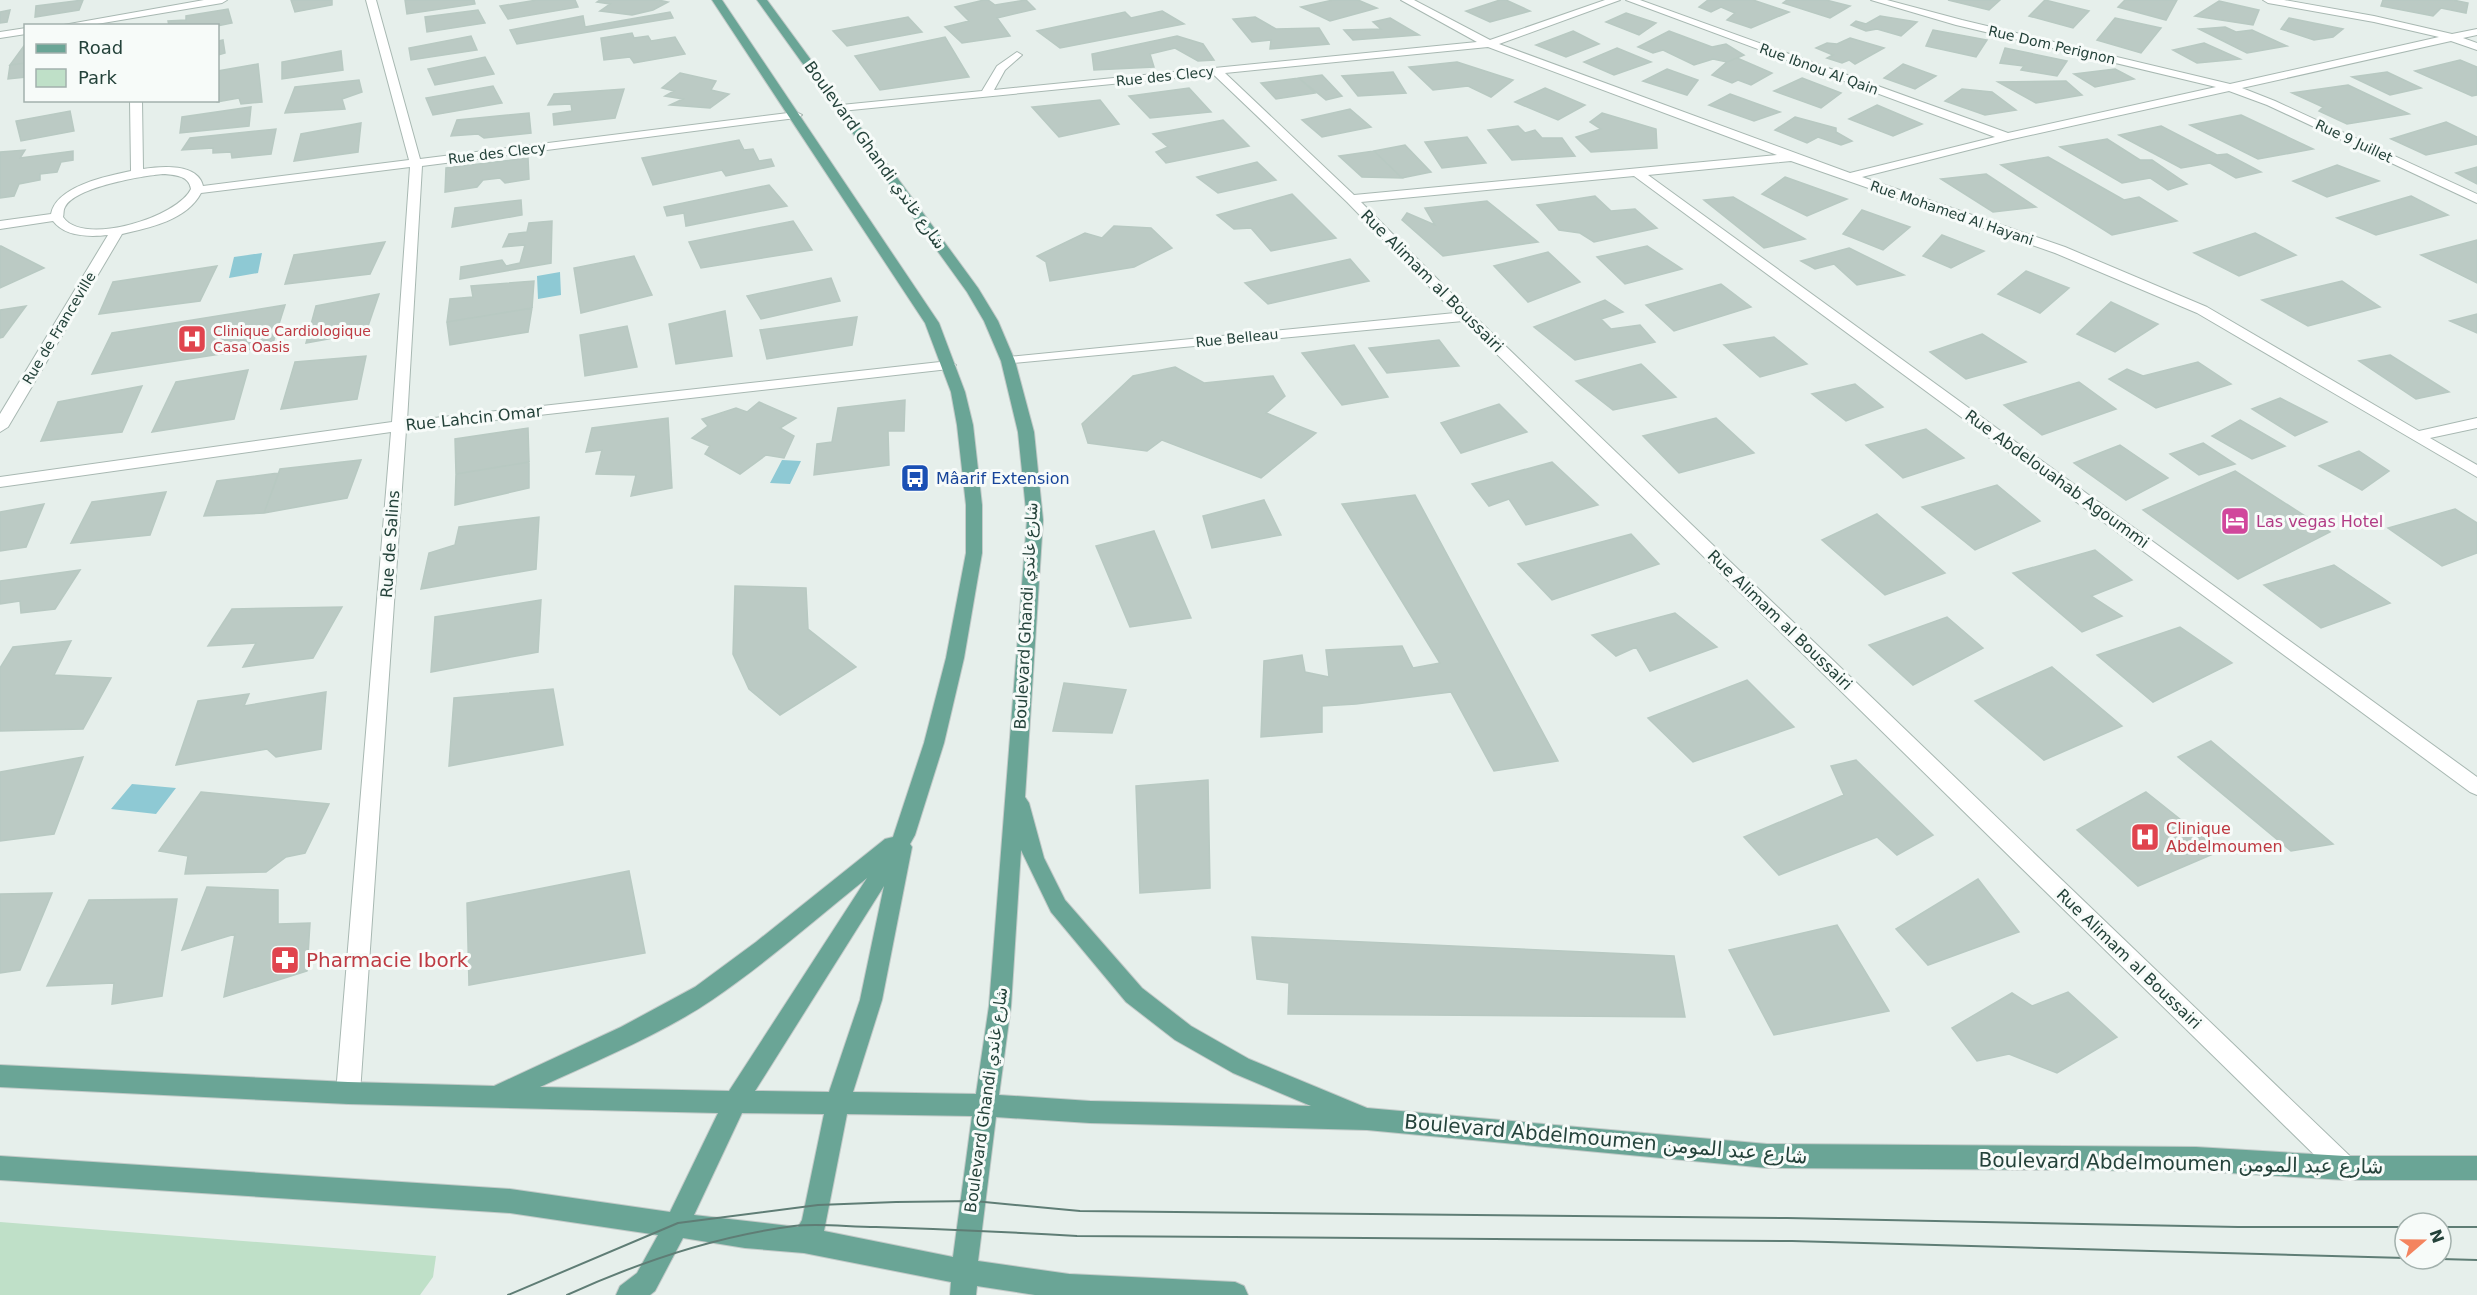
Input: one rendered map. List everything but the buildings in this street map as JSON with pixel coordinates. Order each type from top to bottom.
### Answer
[{"type":"main road","points":[[717,0],[933,323],[949,365],[965,425],[974,505],[974,553],[955,658],[933,743],[905,835],[871,999],[838,1102],[814,1225],[804,1240]]},
{"type":"main road","name":"Boulevard Ghandi شارع غاندي","points":[[762,0],[973,291],[991,321],[1008,361],[1026,432],[1035,520],[1016,790],[1000,1006],[968,1229],[964,1284]]},
{"type":"main road","points":[[1016,790],[1034,858],[1058,906],[1134,995],[1184,1033],[1241,1066],[1367,1119]]},
{"type":"main road","points":[[498,1095],[629,1034],[703,994],[764,949],[905,835]]},
{"type":"main road","points":[[629,1295],[646,1282],[678,1223],[735,1102],[905,835]]},
{"type":"main road","name":"Boulevard Abdelmoumen شارع عبد المومن","points":[[0,1076],[348,1093],[987,1105],[1090,1112],[1367,1119],[1767,1156],[2196,1159],[2346,1168],[2477,1168]]},
{"type":"main road","points":[[0,1168],[510,1200],[678,1223],[745,1235],[804,1240],[964,1284],[1235,1295]]},
{"type":"street","points":[[134,0],[134,20]]},
{"type":"street","points":[[87,24],[134,20],[222,0]]},
{"type":"street","name":"Rue de Salins","points":[[348,1093],[399,426],[416,164],[371,0]]},
{"type":"street","name":"Rue Mohamed Al Hayani","points":[[1406,0],[1489,44],[1792,157],[2060,250],[2202,310],[2477,472]]},
{"type":"street","points":[[1489,44],[1616,0]]},
{"type":"street","name":"Rue Ibnou Al Qain","points":[[1631,0],[2007,137]]},
{"type":"street","name":"Rue Dom Perignon","points":[[1876,0],[2230,87]]},
{"type":"street","points":[[2268,0],[2403,24],[2452,36],[2477,47]]},
{"type":"street","points":[[0,35],[24,31]]},
{"type":"street","points":[[1849,177],[2007,137],[2477,32]]},
{"type":"street","name":"Rue des Clecy","points":[[842,108],[1489,44]]},
{"type":"street","points":[[986,94],[1001,68],[1017,55]]},
{"type":"street","name":"Rue Alimam al Boussairi","points":[[1216,71],[1351,199],[1466,316],[2346,1168]]},
{"type":"street","name":"Rue 9 Juillet","points":[[2230,87],[2271,103],[2477,199]]},
{"type":"street","points":[[136,102],[137,172]]},
{"type":"street","name":"Rue des Clecy","points":[[199,190],[796,115]]},
{"type":"street","points":[[1351,199],[1792,157]]},
{"type":"street","points":[[163,170],[184,173],[196,180],[199,190],[190,202],[172,214],[146,224],[118,230],[93,232],[73,229],[63,225],[57,217],[62,205],[84,189],[109,179],[137,172],[163,170]]},
{"type":"street","name":"Rue Abdelouahab Agoummi","points":[[1636,172],[2477,787]]},
{"type":"street","points":[[0,225],[57,217]]},
{"type":"street","name":"Rue de Franceville","points":[[0,427],[118,230]]},
{"type":"street","name":"Rue Belleau","points":[[1008,361],[1466,316]]},
{"type":"street","name":"Rue Lahcin Omar","points":[[0,482],[399,426],[949,365]]},
{"type":"street","points":[[2417,436],[2477,423]]},
{"type":"green space","points":[[0,1222],[436,1256],[433,1277],[420,1295],[0,1295]]},
{"type":"water","points":[[262,253],[258,273],[229,278],[234,257]]},
{"type":"water","points":[[560,272],[561,295],[538,299],[537,276]]},
{"type":"water","points":[[782,460],[801,461],[790,484],[770,483]]},
{"type":"water","points":[[132,784],[176,788],[156,814],[111,809]]},
{"type":"tram line","points":[[508,1295],[678,1223],[818,1205],[896,1202],[974,1201],[1080,1211],[1787,1218],[2238,1227],[2393,1227]]},
{"type":"tram line","points":[[567,1295],[621,1272],[678,1252],[736,1236],[794,1226],[814,1225],[1077,1236],[1792,1241],[2393,1258]]},
{"type":"tram line","points":[[2453,1227],[2477,1227]]},
{"type":"tram line","points":[[2453,1259],[2477,1260]]},
{"type":"place","name":"Clinique Cardiologique Casa Oasis","points":[[192,339]]},
{"type":"place","name":"Mâarif Extension","points":[[915,478]]},
{"type":"place","name":"Las vegas Hotel","points":[[2235,521]]},
{"type":"place","name":"Clinique Abdelmoumen","points":[[2145,837]]},
{"type":"place","name":"Pharmacie Ibork","points":[[285,960]]}]
